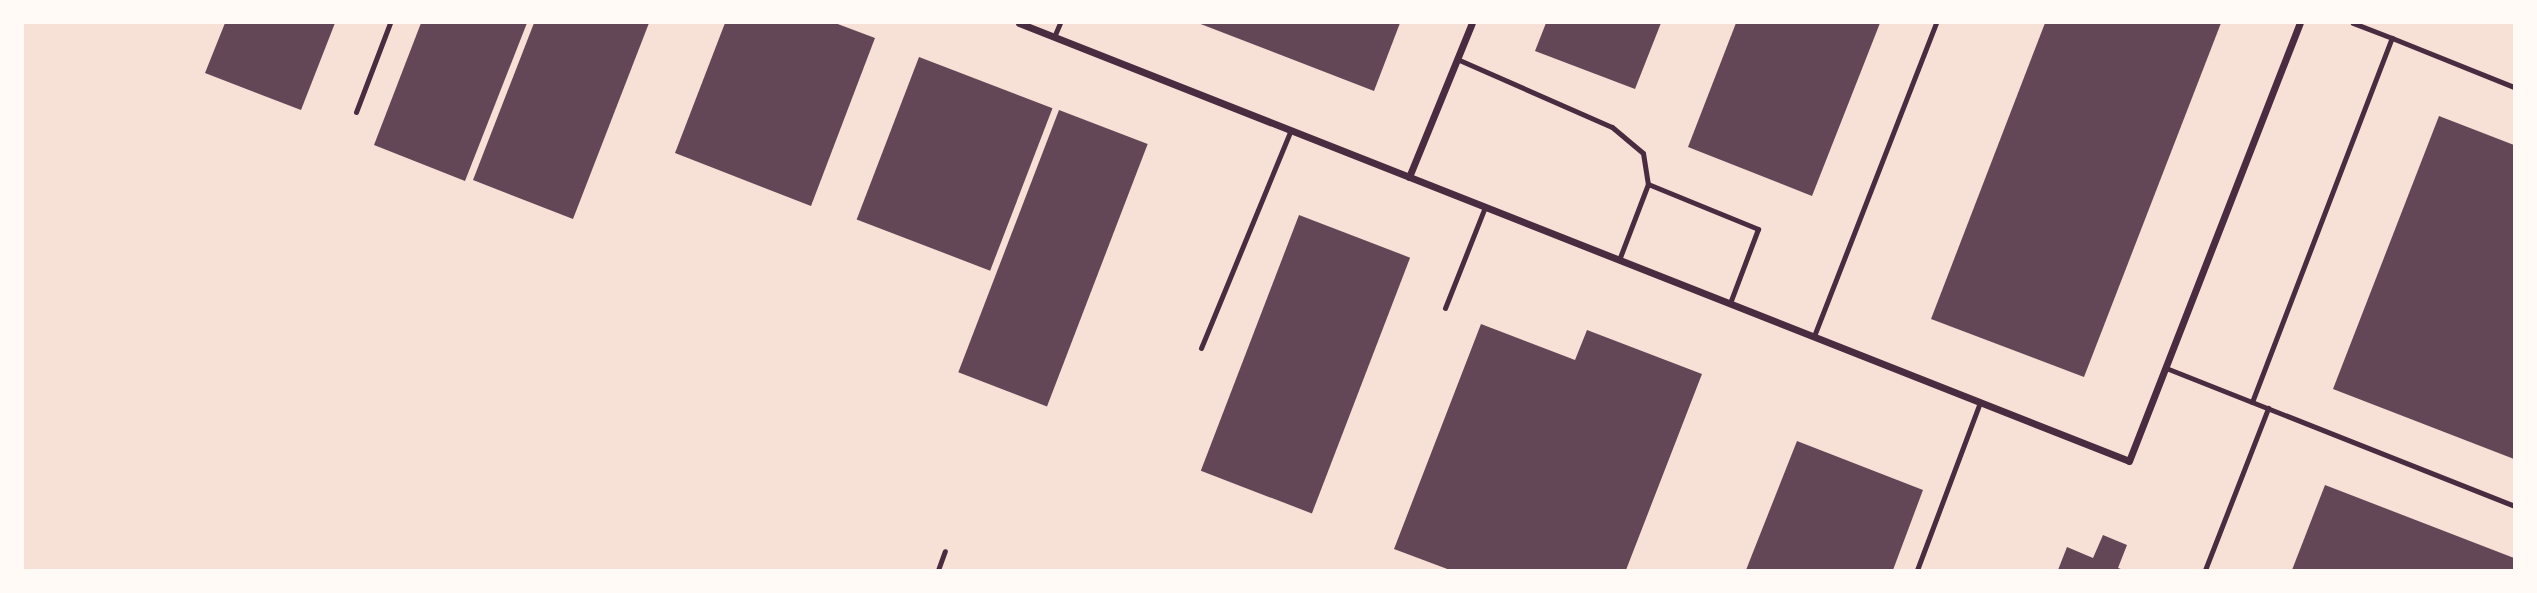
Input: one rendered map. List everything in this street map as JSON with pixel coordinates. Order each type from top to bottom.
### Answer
[{"type":"street","points":[[1019,23],[2129,461],[2300,23]]},
{"type":"street","points":[[1409,177],[1472,23]]},
{"type":"lane","points":[[356,112],[390,23]]},
{"type":"lane","points":[[1054,37],[1060,23]]},
{"type":"lane","points":[[1814,336],[1936,23]]},
{"type":"lane","points":[[2353,23],[2514,87]]},
{"type":"lane","points":[[2252,402],[2392,38]]},
{"type":"lane","points":[[1457,59],[1612,127],[1643,153],[1648,184],[1619,260]]},
{"type":"lane","points":[[1200,348],[1291,130]]},
{"type":"lane","points":[[1648,184],[1758,229],[1730,303]]},
{"type":"lane","points":[[1445,307],[1485,207]]},
{"type":"lane","points":[[2166,368],[2514,506]]},
{"type":"lane","points":[[1917,570],[1980,402]]},
{"type":"lane","points":[[2205,570],[2268,408]]},
{"type":"lane","points":[[938,570],[945,551]]},
{"type":"building","points":[[225,23],[335,23],[301,110],[205,73]]},
{"type":"building","points":[[421,23],[527,23],[465,181],[374,145]]},
{"type":"building","points":[[534,23],[649,23],[573,219],[473,180]]},
{"type":"building","points":[[725,23],[835,23],[875,38],[811,206],[675,153]]},
{"type":"building","points":[[1198,23],[1400,23],[1374,91]]},
{"type":"building","points":[[1546,23],[1661,23],[1635,89],[1535,51]]},
{"type":"building","points":[[1736,23],[1880,23],[1812,196],[1688,147]]},
{"type":"building","points":[[2045,23],[2221,23],[2084,377],[1931,319]]},
{"type":"building","points":[[919,57],[1053,108],[990,271],[857,219]]},
{"type":"building","points":[[1059,110],[1148,144],[1047,406],[958,372]]},
{"type":"building","points":[[2439,116],[2514,145],[2514,459],[2333,389]]},
{"type":"building","points":[[1299,215],[1410,258],[1312,513],[1201,471]]},
{"type":"building","points":[[1481,324],[1575,360],[1587,330],[1702,374],[1626,570],[1450,570],[1394,549]]},
{"type":"building","points":[[1797,441],[1923,490],[1893,570],[1746,570]]},
{"type":"building","points":[[2325,485],[2514,558],[2514,570],[2292,570]]},
{"type":"building","points":[[2103,535],[2127,545],[2118,568],[2124,570],[2058,570],[2067,547],[2093,558]]}]
